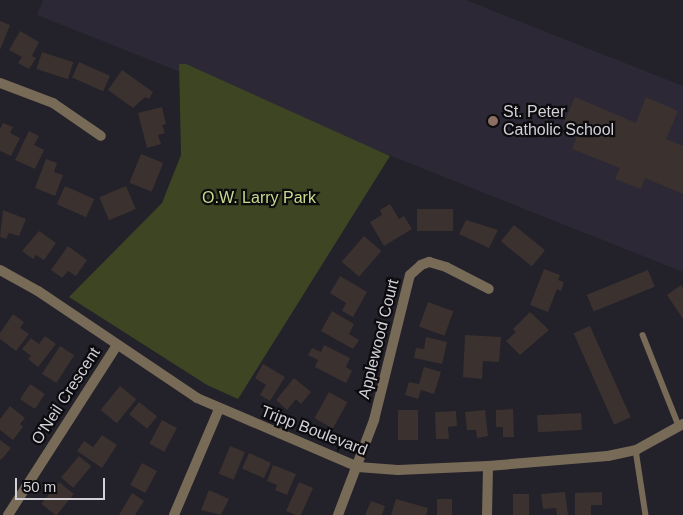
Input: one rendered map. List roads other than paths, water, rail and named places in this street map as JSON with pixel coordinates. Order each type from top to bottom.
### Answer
[{"type":"street","points":[[0,83],[53,103],[101,136]]},
{"type":"street","name":"Applewood Court","points":[[358,467],[374,420],[410,275],[421,265],[429,262],[446,267],[489,289]]},
{"type":"street","name":"Tripp Boulevard","points":[[0,270],[219,409],[358,467],[398,470],[488,466],[608,456],[636,450],[681,425]]},
{"type":"street","name":"O'Neil Crescent","points":[[8,515],[117,344]]},
{"type":"street","points":[[174,515],[219,409]]},
{"type":"street","points":[[487,515],[488,466]]},
{"type":"street","points":[[338,515],[358,467]]},
{"type":"lane","points":[[643,335],[681,425]]},
{"type":"lane","points":[[636,450],[646,515]]},
{"type":"place","name":"St. Peter Catholic School","points":[[493,121]]},
{"type":"park label","name":"O.W. Larry Park","points":[[259,198]]}]
